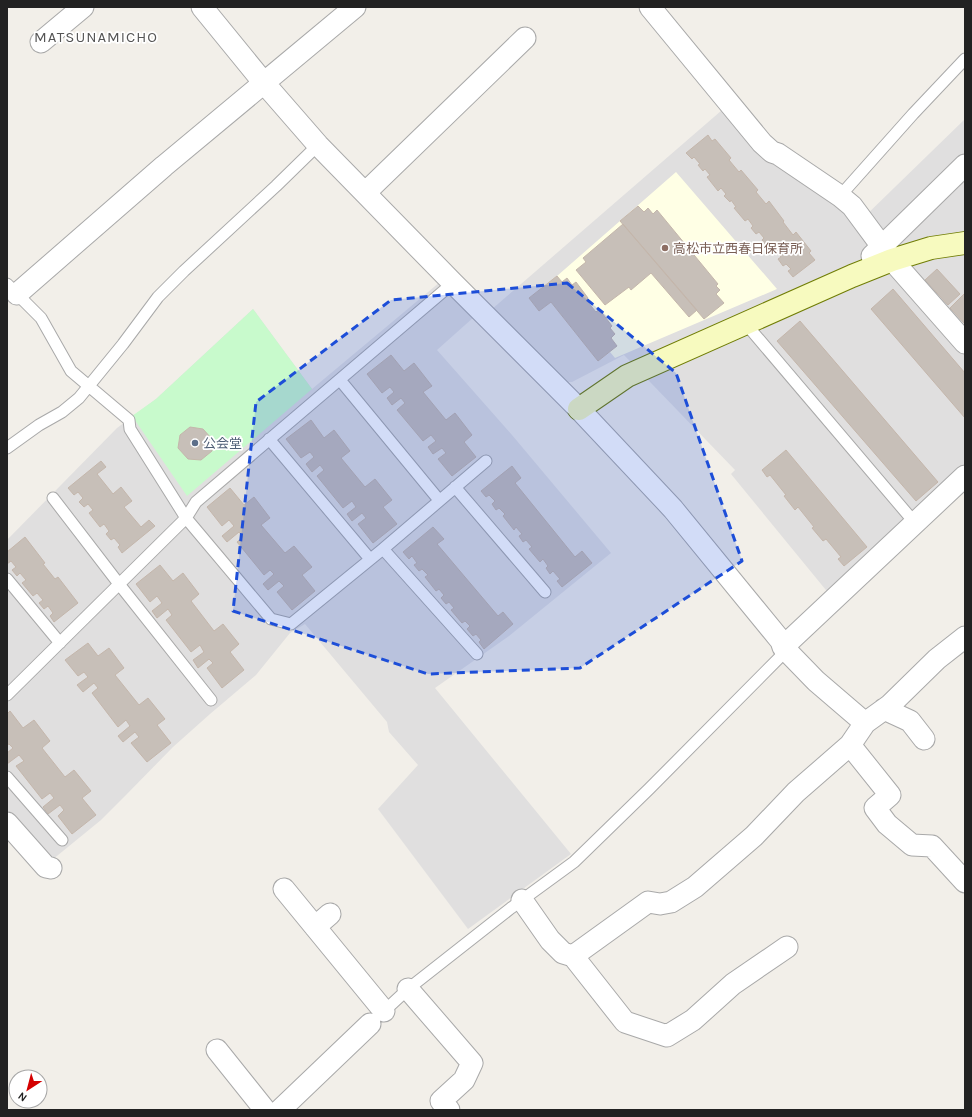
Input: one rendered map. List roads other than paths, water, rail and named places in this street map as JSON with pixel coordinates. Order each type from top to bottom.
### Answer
[{"type":"street","points":[[40,42],[83,7]]},
{"type":"street","points":[[202,7],[264,83],[318,145],[579,409],[673,509],[781,641],[783,647],[816,681],[864,723]]},
{"type":"street","points":[[12,289],[164,166],[355,7]]},
{"type":"street","points":[[650,7],[762,144],[840,196],[852,206],[887,253],[965,343]]},
{"type":"street","points":[[365,193],[524,38]]},
{"type":"street","points":[[579,409],[627,376],[852,276],[887,253],[965,165]]},
{"type":"street","points":[[887,253],[965,243]]},
{"type":"street","points":[[783,647],[965,476]]},
{"type":"street","points":[[573,956],[648,902],[660,904],[671,902],[695,887],[754,836],[796,792],[850,745],[864,723],[890,705],[937,659],[965,637]]},
{"type":"street","points":[[884,709],[910,720],[924,739]]},
{"type":"street","points":[[850,745],[890,795],[875,808],[887,824],[912,845],[932,846],[965,882]]},
{"type":"street","points":[[10,832],[46,867],[51,868]]},
{"type":"street","points":[[280,1110],[377,1018],[322,920],[284,889]]},
{"type":"street","points":[[522,900],[550,940],[563,953],[573,956],[625,1022],[667,1036],[693,1020],[733,984],[787,947]]},
{"type":"street","points":[[408,989],[472,1063],[464,1080],[441,1101],[449,1110]]},
{"type":"street","points":[[218,1050],[265,1110]]},
{"type":"lane","points":[[840,196],[913,114],[965,59]]},
{"type":"lane","points":[[7,448],[39,425],[62,412],[79,398],[88,385],[123,344],[158,297],[318,145]]},
{"type":"lane","points":[[7,695],[186,518],[196,502],[453,283]]},
{"type":"lane","points":[[12,289],[41,318],[71,371],[129,420],[130,429],[186,518],[271,619],[291,624],[383,549],[486,461]]},
{"type":"lane","points":[[746,324],[915,524]]},
{"type":"lane","points":[[340,380],[440,500]]},
{"type":"lane","points":[[269,439],[370,559]]},
{"type":"lane","points":[[455,487],[545,592]]},
{"type":"lane","points":[[54,498],[119,584],[211,700]]},
{"type":"lane","points":[[383,549],[477,654]]},
{"type":"lane","points":[[7,579],[60,643]]},
{"type":"lane","points":[[377,1018],[408,989],[522,900],[574,862],[780,657],[783,647]]},
{"type":"lane","points":[[7,777],[62,840]]},
{"type":"place","name":"高松市立西春日保育所","points":[[665,248]]},
{"type":"place","name":"公会堂","points":[[195,443]]},
{"type":"district","name":"MATSUNAMICHO","points":[[96,37]]}]
